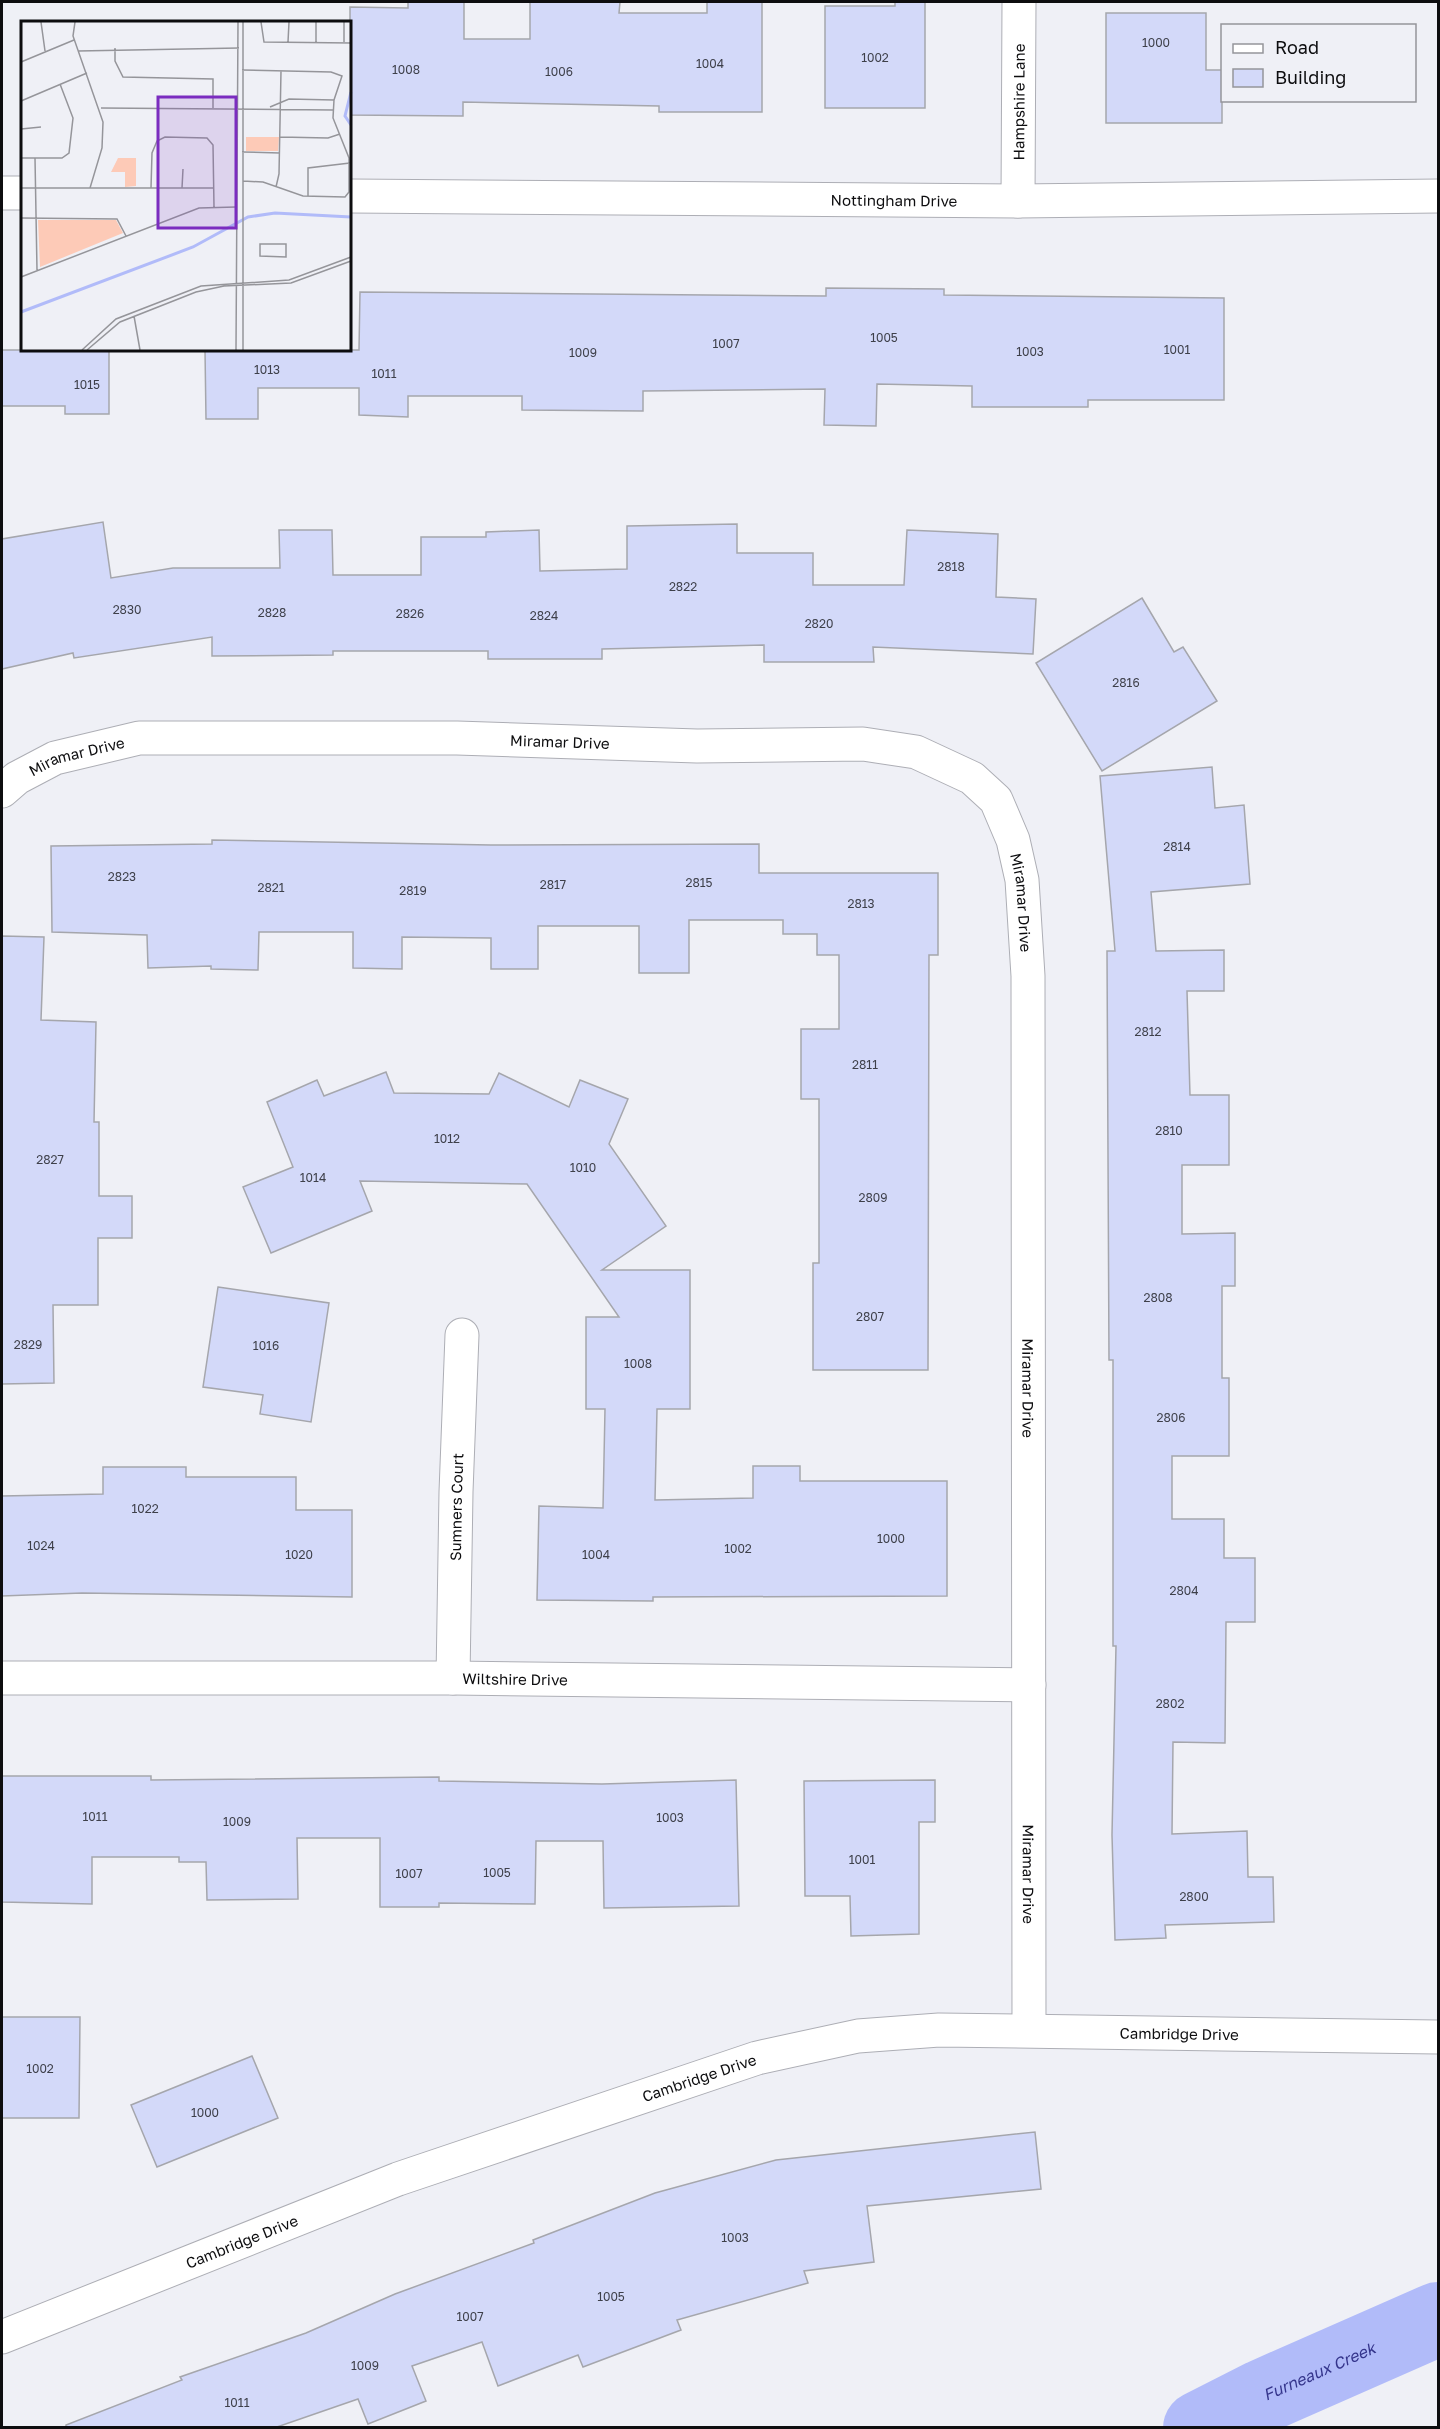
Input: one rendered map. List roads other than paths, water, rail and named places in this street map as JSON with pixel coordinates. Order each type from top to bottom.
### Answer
[{"type":"street","name":"Hampshire Lane","points":[[1018,201],[1019,2]]},
{"type":"street","points":[[2,193],[21,193]]},
{"type":"street","name":"Nottingham Drive","points":[[351,196],[1018,201],[1438,196]]},
{"type":"street","name":"Miramar Drive","points":[[2,791],[17,778],[55,758],[140,738],[457,738],[697,746],[863,744],[916,752],[972,778],[996,800],[1013,840],[1022,880],[1028,976],[1029,2030]]},
{"type":"street","name":"Sumners Court","points":[[453,1678],[456,1492],[462,1335]]},
{"type":"street","name":"Wiltshire Drive","points":[[2,1678],[453,1678],[1029,1685]]},
{"type":"street","name":"Cambridge Drive","points":[[2,2337],[398,2179],[757,2058],[858,2036],[939,2030],[1029,2030],[1438,2037]]},
{"type":"waterway","name":"Furneaux Creek","points":[[1200,2428],[1263,2396],[1438,2319]]}]
